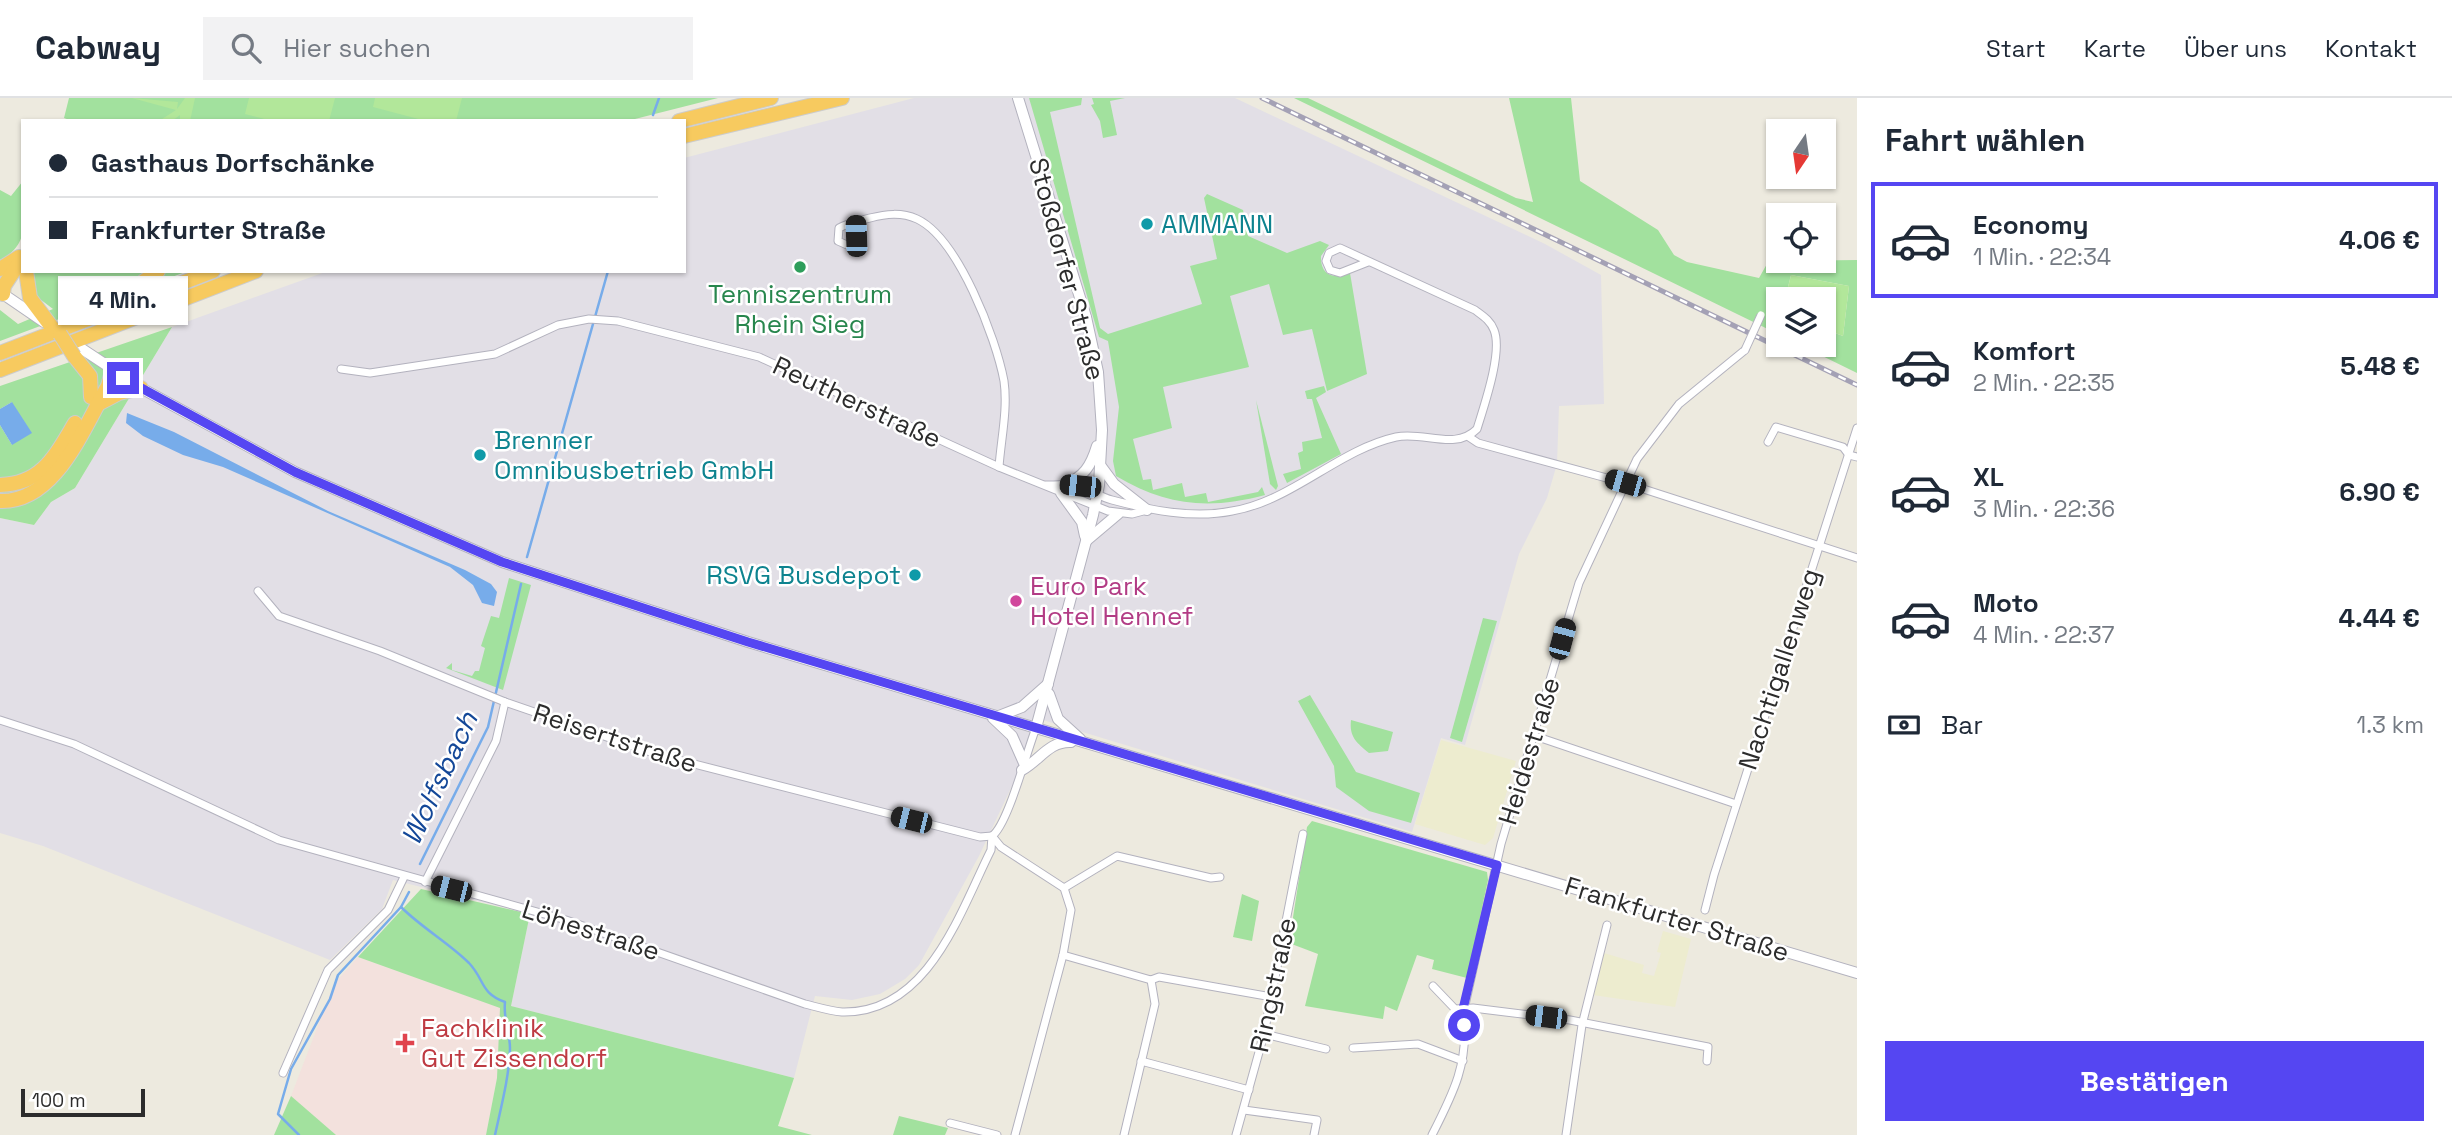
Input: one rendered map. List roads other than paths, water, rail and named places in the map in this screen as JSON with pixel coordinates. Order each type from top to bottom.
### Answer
[{"type":"highway","points":[[686,119],[771,98]]},
{"type":"highway","points":[[686,136],[842,98]]},
{"type":"highway","points":[[0,269],[21,256]]},
{"type":"highway","points":[[2,293],[21,258]]},
{"type":"highway","points":[[2,293],[24,273]]},
{"type":"highway","points":[[26,273],[30,298],[43,319],[68,343],[90,376],[94,401]]},
{"type":"highway","points":[[74,325],[128,295],[156,273]]},
{"type":"highway","points":[[0,353],[208,273]]},
{"type":"highway","points":[[0,370],[251,273]]},
{"type":"highway","points":[[0,378],[68,343]]},
{"type":"highway","points":[[0,500],[20,500],[45,486],[112,372]]},
{"type":"highway","points":[[0,485],[26,481],[42,473],[94,401],[141,388]]},
{"type":"main road","name":"Stoßdorfer Straße","points":[[1018,98],[1091,335],[1101,394],[1102,430],[1096,500],[1036,728]]},
{"type":"main road","points":[[2,293],[43,319]]},
{"type":"main road","points":[[68,343],[112,372],[295,472],[502,562],[735,638],[1085,743]]},
{"type":"main road","points":[[1102,430],[1092,463],[1076,481],[1063,489],[1082,522],[1086,541],[1118,514]]},
{"type":"main road","points":[[1100,466],[1114,484],[1147,510]]},
{"type":"main road","points":[[992,715],[1022,707],[1048,684]]},
{"type":"main road","points":[[1048,684],[1049,702],[1058,719],[1085,743]]},
{"type":"main road","points":[[992,715],[1012,736],[1023,767],[1036,762],[1052,745],[1065,742],[1085,743]]},
{"type":"main road","name":"Frankfurter Straße","points":[[1085,743],[1308,807],[1857,973]]},
{"type":"street","points":[[856,222],[886,214],[911,216],[941,237],[952,254],[984,312],[1004,382],[999,467]]},
{"type":"street","points":[[1118,514],[1147,510],[1232,512],[1259,505],[1396,437],[1426,436],[1455,441],[1469,437],[1477,429],[1497,344],[1489,321],[1475,310],[1340,248],[1329,253],[1326,261],[1330,270],[1340,273],[1368,262]]},
{"type":"street","name":"Heidestraße","points":[[1432,1135],[1451,1098],[1463,1061],[1467,1040],[1463,1009],[1497,865],[1579,583],[1637,459],[1679,404],[1745,350],[1761,316]]},
{"type":"street","name":"Reutherstraße","points":[[341,369],[370,373],[495,354],[558,325],[589,319],[606,320],[760,358],[999,467],[1096,500]]},
{"type":"street","points":[[1768,442],[1776,427],[1843,447],[1853,456]]},
{"type":"street","name":"Nachtigallenweg","points":[[1705,911],[1736,804],[1818,548],[1853,456],[1857,428]]},
{"type":"street","points":[[1469,437],[1478,443],[1625,483],[1818,548],[1857,558]]},
{"type":"street","name":"Reutherstraße","points":[[1063,489],[1080,486],[1118,514]]},
{"type":"street","points":[[1096,500],[1147,510]]},
{"type":"street","name":"Reisertstraße","points":[[258,591],[279,616],[380,651],[502,701],[659,755],[849,805],[980,836],[992,836]]},
{"type":"street","points":[[425,882],[496,741],[502,701]]},
{"type":"street","name":"Löhestraße","points":[[0,720],[74,744],[262,834],[404,877],[566,920],[805,1004],[841,1012],[869,1009],[897,996],[918,979],[943,946],[991,850],[992,836],[999,830],[1036,728]]},
{"type":"street","points":[[1535,736],[1736,804]]},
{"type":"street","name":"Ringstraße","points":[[1236,1135],[1264,1034],[1303,834]]},
{"type":"street","points":[[992,836],[1001,847],[1064,888],[1070,910],[1063,954],[1015,1135]]},
{"type":"street","points":[[1064,888],[1117,856],[1201,876],[1220,877]]},
{"type":"street","points":[[283,1073],[328,970],[388,910],[404,877]]},
{"type":"street","points":[[1566,1135],[1582,1025],[1607,925]]},
{"type":"street","points":[[1063,954],[1151,980],[1159,977],[1272,997]]},
{"type":"street","points":[[1124,1135],[1154,1004],[1151,980]]},
{"type":"street","points":[[1433,986],[1451,1006],[1570,1020],[1582,1025],[1708,1047],[1707,1061]]},
{"type":"street","points":[[1264,1034],[1326,1049]]},
{"type":"street","points":[[1353,1048],[1418,1044],[1463,1061]]},
{"type":"street","points":[[1141,1061],[1249,1090]]},
{"type":"street","points":[[1244,1110],[1317,1119],[1314,1135]]},
{"type":"street","points":[[950,1123],[984,1134],[997,1135]]},
{"type":"water","points":[[12,402],[32,433],[12,445],[0,425],[0,409]]},
{"type":"water","points":[[127,413],[174,432],[328,511],[465,570],[491,584],[497,592],[494,606],[482,603],[473,585],[450,567],[223,467],[183,455],[143,436],[126,423]]},
{"type":"waterway","name":"Wolfsbach","points":[[653,115],[659,98]]},
{"type":"waterway","name":"Wolfsbach","points":[[527,557],[607,273]]},
{"type":"waterway","name":"Wolfsbach","points":[[420,864],[488,727],[521,584]]},
{"type":"waterway","name":"Wolfsbach","points":[[409,892],[401,907],[469,963],[491,995],[505,1002],[510,1043],[509,1060],[495,1135]]},
{"type":"waterway","points":[[299,1135],[278,1114],[291,1069],[330,999],[338,975],[401,907]]},
{"type":"railway","points":[[1262,98],[1857,385]]},
{"type":"place","name":"AMMANN","points":[[1147,224]]},
{"type":"place","name":"Tenniszentrum Rhein Sieg","points":[[800,267]]},
{"type":"place","name":"Brenner Omnibusbetrieb GmbH","points":[[480,455]]},
{"type":"place","name":"RSVG Busdepot","points":[[915,575]]},
{"type":"place","name":"Euro Park Hotel Hennef","points":[[1016,601]]},
{"type":"place","name":"Fachklinik Gut Zissendorf","points":[[405,1043]]}]
